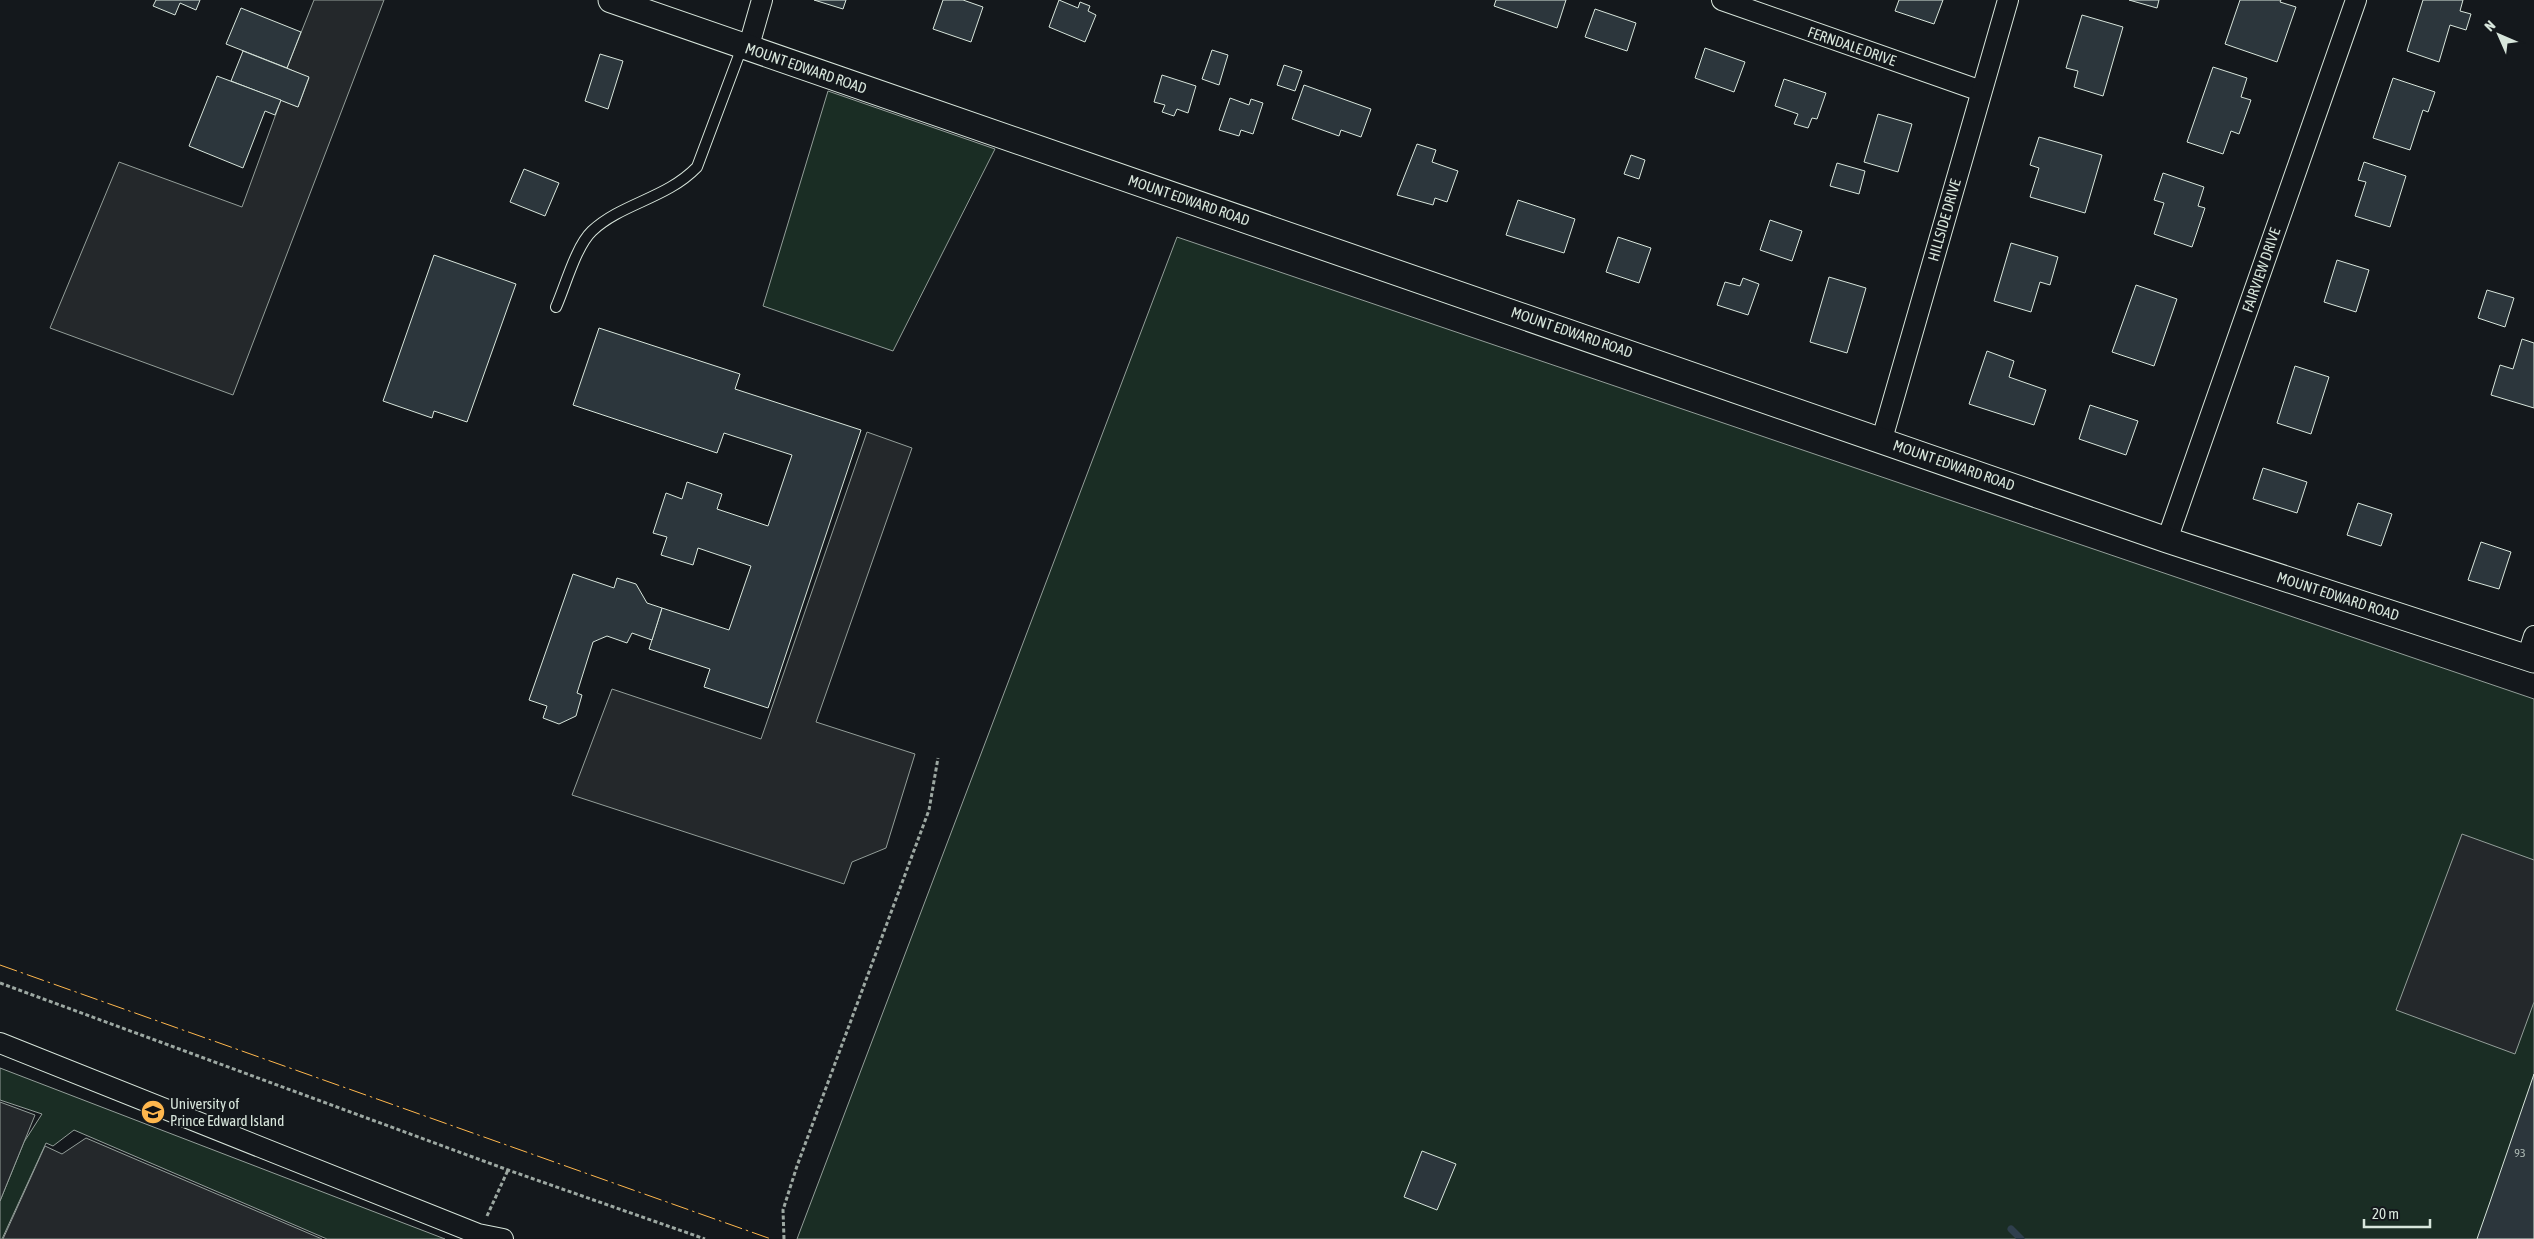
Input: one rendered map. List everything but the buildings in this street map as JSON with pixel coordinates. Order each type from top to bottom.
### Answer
[{"type":"street","name":"MOUNT EDWARD ROAD","points":[[611,0],[2167,540],[2532,651]]},
{"type":"street","points":[[745,48],[762,0]]},
{"type":"street","name":"FERNDALE DRIVE","points":[[1722,0],[1981,91]]},
{"type":"street","name":"HILLSIDE DRIVE","points":[[1882,440],[2008,0]]},
{"type":"street","name":"FAIRVIEW DRIVE","points":[[2167,540],[2356,0]]},
{"type":"street","points":[[0,1043],[478,1234],[493,1234]]},
{"type":"lane","points":[[556,308],[578,254],[591,231],[684,181],[697,167],[745,48]]},
{"type":"path","points":[[784,1239],[783,1210],[794,1175],[929,810],[938,758]]},
{"type":"path","points":[[0,983],[508,1170],[705,1239]]},
{"type":"path","points":[[493,1234],[508,1170]]},
{"type":"green space","points":[[828,91],[995,149],[893,351],[763,306]]},
{"type":"green space","points":[[1177,237],[2534,699],[2534,1239],[797,1239]]},
{"type":"green space","points":[[0,1068],[445,1239],[327,1239],[74,1130],[53,1146],[46,1143],[2,1239],[0,1239],[0,1201],[24,1142],[42,1114],[0,1100]]},
{"type":"shaded area","points":[[314,0],[384,0],[233,395],[50,328],[119,162],[242,207],[281,100],[298,107],[309,78],[287,68]]},
{"type":"shaded area","points":[[867,432],[912,448],[816,722],[915,754],[886,848],[852,862],[844,884],[572,795],[612,689],[761,739]]},
{"type":"shaded area","points":[[2462,834],[2534,860],[2534,1002],[2515,1054],[2396,1010]]},
{"type":"shaded area","points":[[0,1102],[35,1115],[0,1201]]},
{"type":"shaded area","points":[[86,1138],[322,1239],[3,1239],[45,1146],[62,1154]]},
{"type":"waterway","points":[[2011,1229],[2021,1239]]},
{"type":"power","points":[[0,965],[771,1239]]},
{"type":"place","name":"University of Prince Edward Island","points":[[153,1112]]}]
